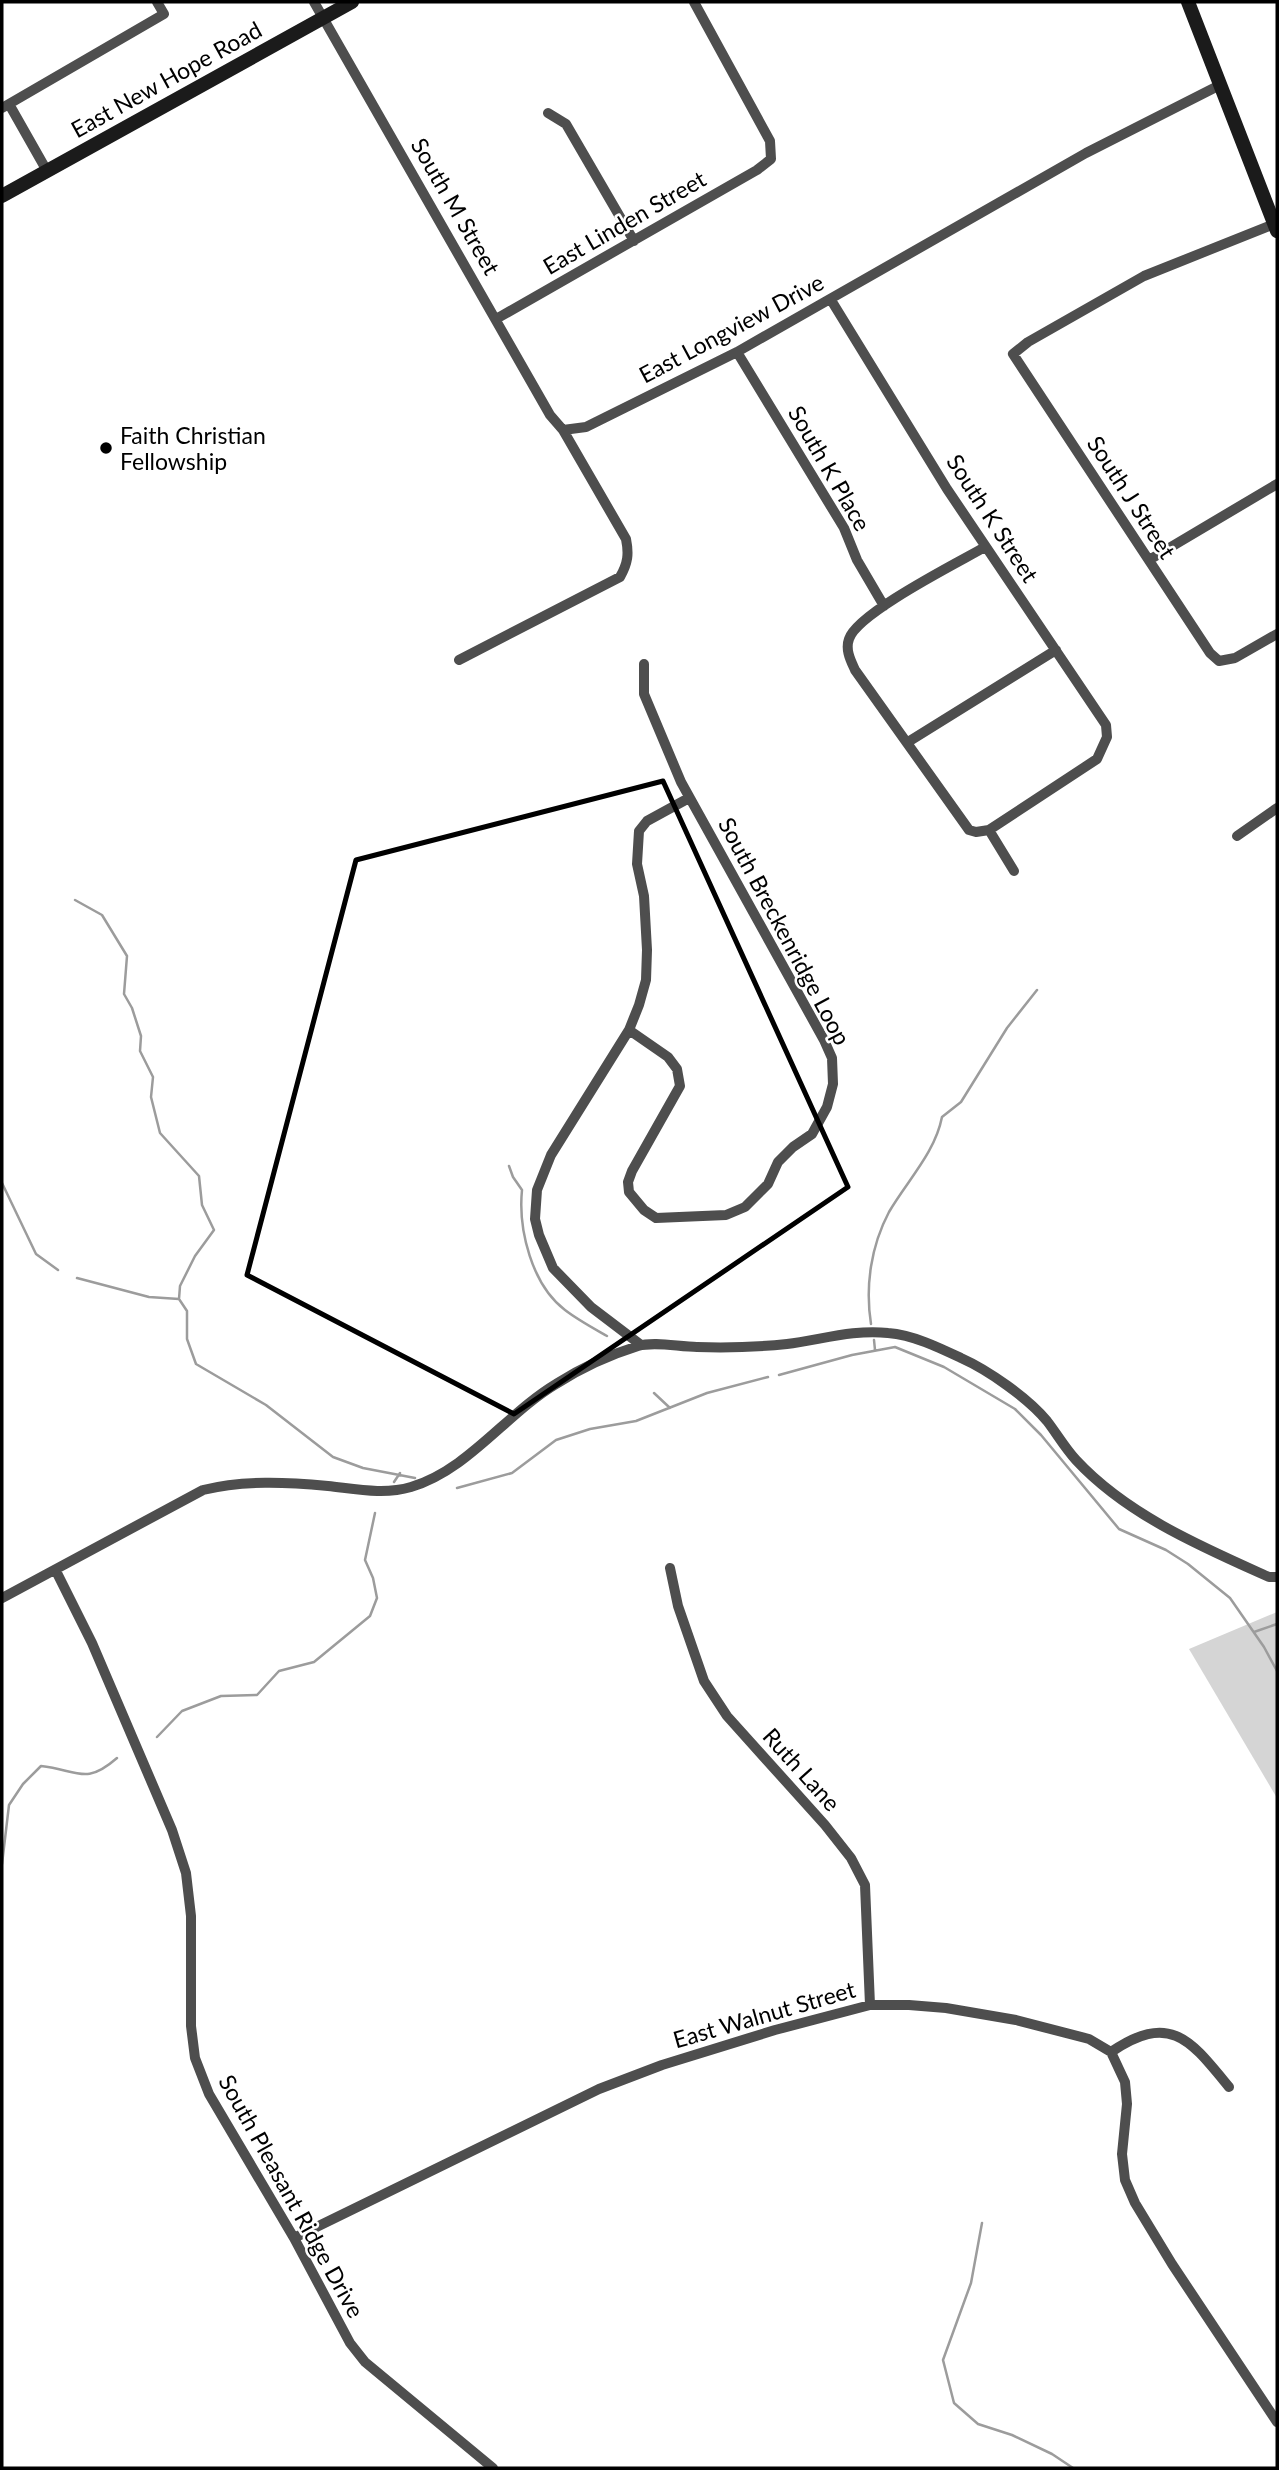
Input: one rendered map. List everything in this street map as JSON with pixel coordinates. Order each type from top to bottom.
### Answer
[{"type":"street","points":[[47,170],[6,106],[164,14],[157,2]]},
{"type":"street","name":"South M Street","points":[[314,2],[550,415],[563,430]]},
{"type":"street","name":"East New Hope Road","points":[[2,196],[352,2]]},
{"type":"street","name":"East Linden Street","points":[[496,319],[757,170],[771,159],[770,141],[694,2]]},
{"type":"street","points":[[1188,2],[1276,228]]},
{"type":"street","name":"East Longview Drive","points":[[563,430],[586,427],[737,352],[1086,152],[1220,85]]},
{"type":"street","points":[[548,114],[566,124],[634,241]]},
{"type":"street","name":"South J Street","points":[[1276,228],[1144,276],[1028,342],[1013,354],[1210,653],[1219,661],[1235,658],[1277,634]]},
{"type":"street","name":"South K Street","points":[[831,300],[947,489],[1106,725],[1107,737],[1103,751],[1097,759],[989,830]]},
{"type":"street","name":"South K Place","points":[[737,352],[844,528],[857,560],[884,606]]},
{"type":"street","points":[[459,660],[620,577],[626,568],[629,555],[626,539],[563,430]]},
{"type":"street","points":[[1149,560],[1277,485]]},
{"type":"street","points":[[985,547],[858,624],[849,639],[848,651],[855,670],[969,830],[989,830],[1014,871]]},
{"type":"street","points":[[908,742],[1056,650]]},
{"type":"street","name":"South Breckenridge Loop","points":[[629,1030],[668,1057],[677,1069],[680,1086],[628,1182],[629,1192],[644,1210],[656,1218],[726,1215],[745,1207],[768,1184],[778,1162],[812,1134],[827,1107],[833,1084],[831,1058],[824,1040],[689,798],[644,694],[644,664]]},
{"type":"street","points":[[641,1345],[591,1307],[553,1268],[538,1236],[535,1219],[537,1190],[551,1155],[629,1030],[639,1005],[646,980],[647,923],[637,864],[639,831],[647,821],[689,798]]},
{"type":"street","points":[[1237,836],[1277,808]]},
{"type":"street","points":[[2,1598],[203,1490],[229,1484],[278,1482],[393,1492],[413,1487],[443,1474],[554,1385],[593,1363],[641,1345],[702,1348],[786,1344],[863,1332],[914,1338],[963,1358],[1016,1394],[1045,1419],[1075,1460],[1113,1493],[1158,1523],[1269,1577],[1277,1577]]},
{"type":"street","name":"Ruth Lane","points":[[670,1568],[678,1606],[704,1681],[727,1716],[845,1850],[865,1885],[870,2005]]},
{"type":"street","name":"South Pleasant Ridge Drive","points":[[55,1571],[92,1643],[172,1830],[186,1873],[191,1916],[191,2026],[195,2058],[209,2094],[294,2238],[350,2343],[365,2362],[493,2468]]},
{"type":"street","name":"East Walnut Street","points":[[294,2238],[599,2089],[732,2043],[870,2005],[946,2008],[1016,2020],[1089,2039],[1111,2052]]},
{"type":"street","points":[[1229,2087],[1192,2044],[1169,2032],[1133,2037],[1111,2052],[1125,2082],[1127,2104],[1122,2154],[1125,2179],[1135,2203],[1172,2264],[1277,2422]]},
{"type":"highlighted area","points":[[663,781],[848,1187],[514,1414],[247,1275],[356,860]]},
{"type":"shaded area","points":[[1277,1612],[1277,1798],[1189,1649]]},
{"type":"waterway","points":[[75,900],[102,915],[127,956],[124,994],[132,1008],[141,1036],[140,1051],[153,1077],[151,1097],[160,1133],[199,1176],[202,1205],[214,1230],[195,1256],[180,1286],[179,1299],[187,1311],[187,1339],[196,1364],[266,1405],[333,1457],[363,1468],[415,1478]]},
{"type":"waterway","points":[[871,1324],[871,1266],[878,1238],[889,1212],[927,1155],[942,1117],[961,1102],[1007,1028],[1037,990]]},
{"type":"waterway","points":[[509,1166],[522,1190],[525,1239],[536,1272],[544,1286],[565,1310],[607,1336]]},
{"type":"waterway","points":[[2,1183],[36,1254],[58,1270]]},
{"type":"waterway","points":[[77,1278],[149,1297],[179,1299]]},
{"type":"waterway","points":[[874,1340],[875,1350]]},
{"type":"waterway","points":[[779,1375],[852,1355],[895,1347],[944,1367],[1015,1409],[1041,1435],[1119,1529],[1166,1550],[1230,1598],[1277,1671]]},
{"type":"waterway","points":[[457,1488],[512,1473],[556,1440],[590,1429],[636,1421],[707,1393],[768,1377]]},
{"type":"waterway","points":[[654,1393],[670,1408]]},
{"type":"waterway","points":[[394,1482],[400,1473]]},
{"type":"waterway","points":[[157,1737],[182,1711],[221,1696],[257,1695],[279,1671],[314,1662],[370,1616],[377,1598],[373,1578],[365,1560],[375,1513]]},
{"type":"waterway","points":[[1254,1632],[1277,1624]]},
{"type":"waterway","points":[[2,1864],[9,1805],[23,1784],[41,1766],[89,1774],[106,1767],[117,1758]]},
{"type":"waterway","points":[[982,2223],[971,2283],[943,2360],[954,2403],[978,2424],[1012,2435],[1052,2454],[1073,2468]]},
{"type":"place","name":"Faith Christian Fellowship","points":[[106,448]]}]
